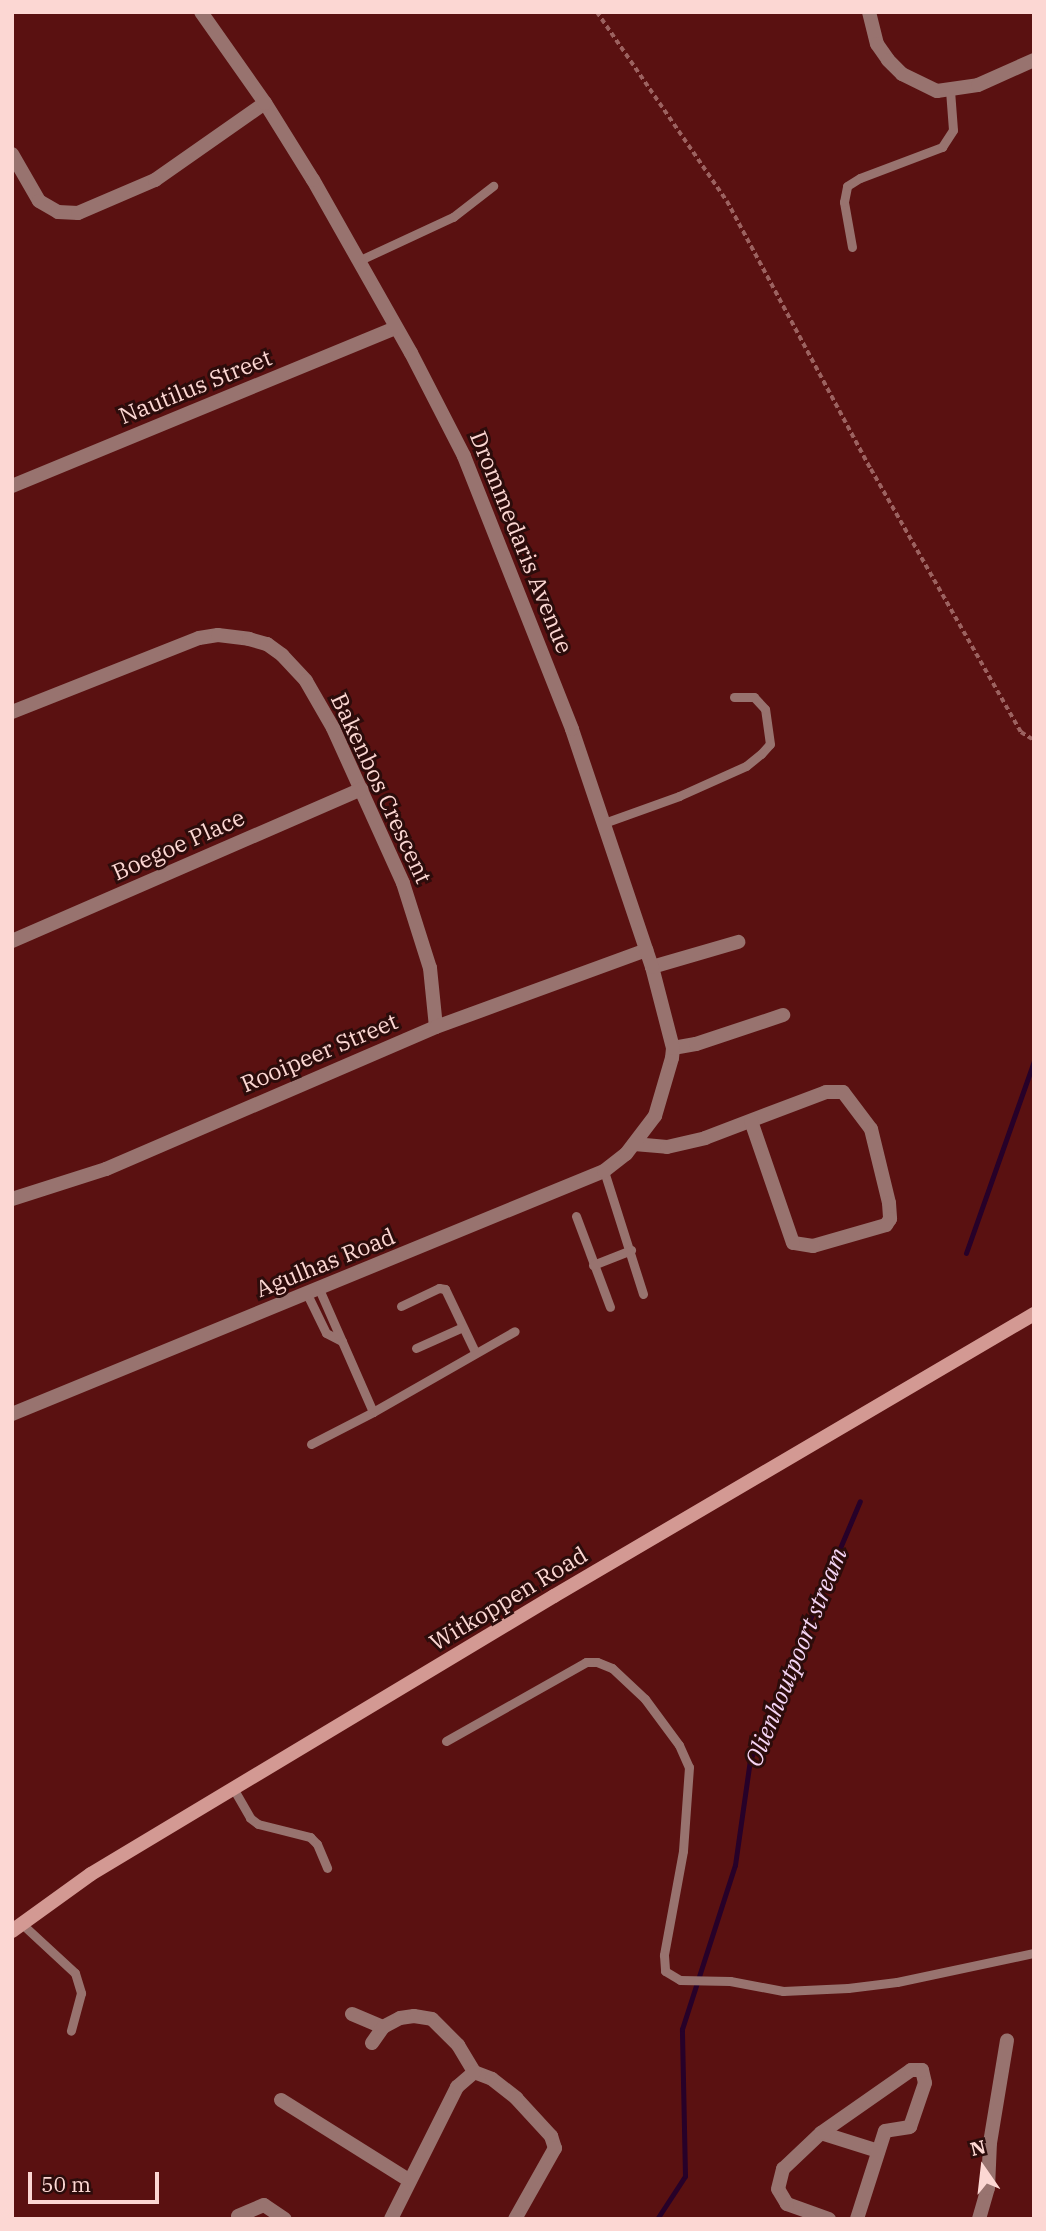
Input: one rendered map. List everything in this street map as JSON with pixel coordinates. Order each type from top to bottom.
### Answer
[{"type":"main road","name":"Witkoppen Road","points":[[17,1928],[75,1884],[233,1788],[1034,1314]]},
{"type":"street","name":"Drommedaris Avenue","points":[[201,12],[265,103],[426,381],[469,469],[564,707],[652,967],[673,1048],[664,1093],[655,1116],[639,1139]]},
{"type":"street","points":[[869,12],[877,44],[895,67],[937,91],[978,85],[1034,60]]},
{"type":"street","points":[[12,154],[39,201],[58,212],[78,213],[155,180],[265,103]]},
{"type":"street","name":"Nautilus Street","points":[[12,486],[395,328]]},
{"type":"street","name":"Bakenbos Crescent","points":[[12,712],[181,643],[218,635],[267,644],[282,655],[306,681],[340,742],[403,883],[430,968],[436,1027]]},
{"type":"street","name":"Boegoe Place","points":[[12,941],[361,789]]},
{"type":"street","points":[[652,967],[738,942]]},
{"type":"street","name":"Rooipeer Street","points":[[12,1199],[106,1169],[436,1027],[646,950]]},
{"type":"street","points":[[673,1048],[696,1044],[783,1015]]},
{"type":"street","points":[[639,1139],[667,1147],[751,1121],[826,1092],[843,1092],[872,1129],[889,1203],[890,1219],[886,1225],[813,1246],[793,1242],[751,1121]]},
{"type":"street","name":"Agulhas Road","points":[[12,1414],[604,1171],[639,1139]]},
{"type":"street","points":[[352,2014],[383,2027]]},
{"type":"street","points":[[372,2043],[383,2027],[400,2018],[414,2016],[432,2019],[458,2045],[474,2072],[492,2080],[516,2098],[555,2142],[549,2160],[515,2219]]},
{"type":"street","points":[[979,2219],[988,2188],[990,2143],[1007,2040]]},
{"type":"street","points":[[829,2219],[787,2204],[778,2189],[783,2169],[821,2133],[911,2070],[922,2070],[925,2083],[910,2127],[904,2130],[888,2129],[878,2151],[857,2219]]},
{"type":"street","points":[[391,2219],[457,2087],[474,2072]]},
{"type":"street","points":[[281,2100],[410,2181]]},
{"type":"street","points":[[821,2133],[878,2151]]},
{"type":"street","points":[[237,2216],[264,2205],[285,2219]]},
{"type":"lane","points":[[852,247],[844,202],[847,186],[853,181],[942,147],[953,130],[950,90]]},
{"type":"lane","points":[[358,261],[453,217],[493,186]]},
{"type":"lane","points":[[604,823],[679,796],[746,766],[761,754],[770,744],[765,709],[754,697],[734,697]]},
{"type":"lane","points":[[604,1171],[643,1294]]},
{"type":"lane","points":[[576,1216],[610,1307]]},
{"type":"lane","points":[[593,1265],[631,1250]]},
{"type":"lane","points":[[401,1306],[442,1288],[448,1293],[475,1352]]},
{"type":"lane","points":[[313,1291],[326,1333],[342,1341],[373,1412]]},
{"type":"lane","points":[[416,1348],[463,1327]]},
{"type":"lane","points":[[311,1444],[515,1331]]},
{"type":"lane","points":[[446,1741],[586,1662],[604,1664],[624,1678],[659,1714],[679,1745],[689,1767],[683,1852],[664,1965],[670,1976],[730,1981],[783,1991],[848,1988],[897,1982],[1034,1952]]},
{"type":"lane","points":[[233,1788],[250,1818],[258,1824],[310,1837],[317,1844],[327,1868]]},
{"type":"lane","points":[[17,1928],[75,1973],[80,1993],[71,2031]]},
{"type":"path","points":[[597,12],[727,201],[878,481],[1021,732],[1034,740]]},
{"type":"waterway","name":"Olienhoutpoort stream","points":[[966,1253],[1034,1061]]},
{"type":"waterway","name":"Olienhoutpoort stream","points":[[657,2219],[685,2176],[682,2029],[735,1865],[750,1760],[860,1501]]}]
